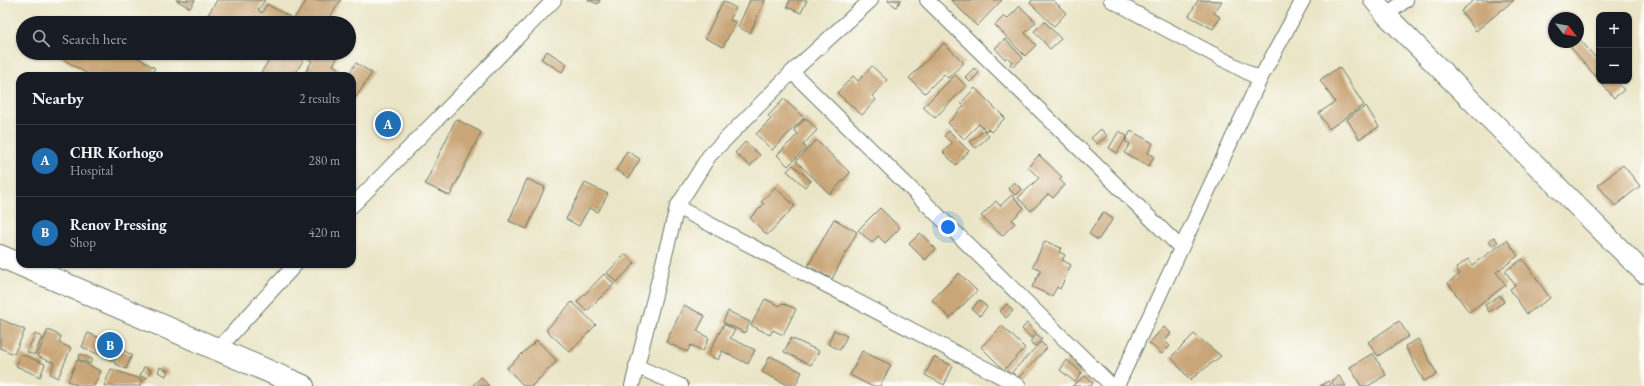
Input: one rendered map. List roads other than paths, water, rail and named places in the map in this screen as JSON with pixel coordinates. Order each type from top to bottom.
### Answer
[{"type":"main road","points":[[0,256],[16,263]]},
{"type":"main road","points":[[28,268],[303,386]]},
{"type":"street","points":[[356,202],[554,0]]},
{"type":"street","points":[[632,386],[677,207],[708,156],[792,72],[870,0]]},
{"type":"street","points":[[927,0],[1181,248]]},
{"type":"street","points":[[1112,0],[1260,79]]},
{"type":"street","points":[[1116,386],[1260,79],[1303,0]]},
{"type":"street","points":[[1374,0],[1386,15],[1644,273]]},
{"type":"street","points":[[1386,15],[1406,0]]},
{"type":"street","points":[[792,72],[1112,386]]},
{"type":"street","points":[[677,207],[1019,386]]},
{"type":"street","points":[[218,349],[292,268]]},
{"type":"street","points":[[636,366],[681,386]]},
{"type":"place","name":"CHR Korhogo","points":[[388,124]]},
{"type":"place","name":"Renov Pressing","points":[[110,345]]}]
